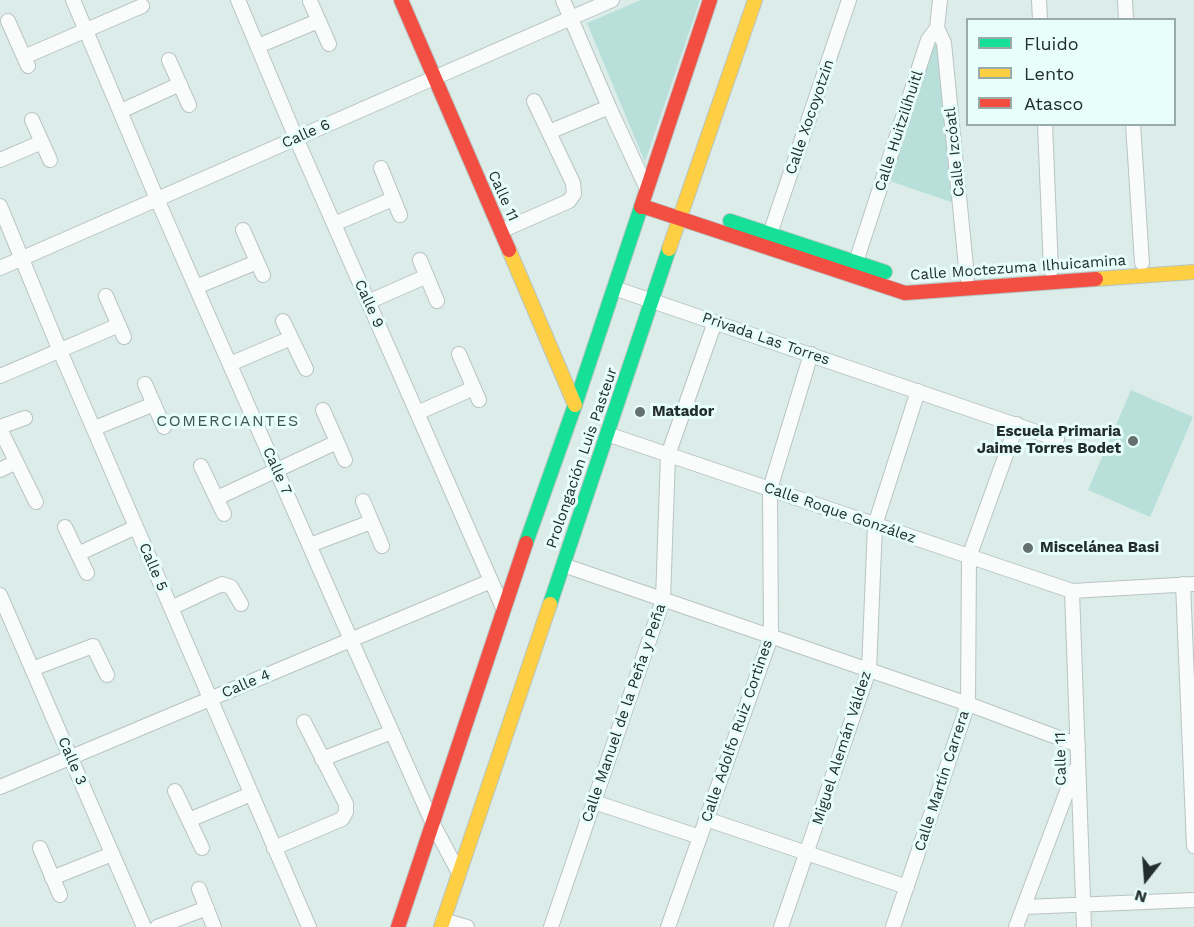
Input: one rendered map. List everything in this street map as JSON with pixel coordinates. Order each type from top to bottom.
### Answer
[{"type":"main road","name":"Calle 11","points":[[401,0],[575,405]]},
{"type":"main road","name":"Prolongación Luis Pasteur","points":[[398,927],[503,608],[575,405],[710,0]]},
{"type":"main road","name":"Prolongación Luis Pasteur","points":[[442,923],[755,0]]},
{"type":"main road","name":"Calle Moctezuma Ilhuicamina","points":[[645,196],[682,213],[905,293],[1194,272]]},
{"type":"main road","name":"Calle Moctezuma Ilhuicamina","points":[[682,213],[770,234],[906,280],[1194,259]]},
{"type":"street","name":"Calle 7","points":[[72,0],[351,640],[433,824],[459,873]]},
{"type":"street","name":"Calle 9","points":[[238,0],[296,138],[503,608]]},
{"type":"street","points":[[563,0],[645,196]]},
{"type":"street","name":"Calle 6","points":[[0,268],[612,0]]},
{"type":"street","name":"Calle Xocoyotzin","points":[[770,234],[849,0]]},
{"type":"street","name":"Calle Huitzilíhuitl","points":[[856,262],[928,40],[937,28],[940,0]]},
{"type":"street","points":[[1039,0],[1040,18]]},
{"type":"street","points":[[1125,0],[1126,18]]},
{"type":"street","points":[[310,1],[329,44]]},
{"type":"street","points":[[8,21],[26,61],[85,31],[143,8]]},
{"type":"street","points":[[258,46],[318,21]]},
{"type":"street","name":"Calle Izcóatl","points":[[937,28],[944,43],[967,277]]},
{"type":"street","points":[[169,60],[189,105]]},
{"type":"street","points":[[121,111],[180,84]]},
{"type":"street","points":[[501,231],[568,201],[574,194],[573,183],[534,101]]},
{"type":"street","points":[[549,132],[609,107]]},
{"type":"street","points":[[32,120],[50,160]]},
{"type":"street","points":[[1045,126],[1051,270]]},
{"type":"street","points":[[1133,126],[1142,263]]},
{"type":"street","points":[[0,160],[42,142]]},
{"type":"street","points":[[381,168],[400,215]]},
{"type":"street","points":[[334,224],[393,199]]},
{"type":"street","name":"Calle 5","points":[[0,206],[60,351],[309,927]]},
{"type":"street","points":[[196,287],[260,268],[243,230]]},
{"type":"street","points":[[420,260],[437,301]]},
{"type":"street","points":[[368,302],[427,276]]},
{"type":"street","name":"Privada Las Torres","points":[[614,288],[1057,439]]},
{"type":"street","points":[[2,380],[60,351],[122,331],[106,296]]},
{"type":"street","points":[[283,321],[306,369]]},
{"type":"street","name":"Calle Manuel de la Peña y Peña","points":[[551,927],[663,600],[668,455],[715,322]]},
{"type":"street","points":[[230,364],[291,338]]},
{"type":"street","points":[[417,412],[477,394],[459,354]]},
{"type":"street","name":"Calle Adolfo Ruiz Cortines","points":[[668,927],[771,636],[770,489],[811,354]]},
{"type":"street","points":[[145,384],[164,427]]},
{"type":"street","name":"Miguel Alemán Váldez","points":[[781,927],[869,670],[875,525],[918,391]]},
{"type":"street","points":[[95,428],[154,404]]},
{"type":"street","points":[[323,410],[345,460]]},
{"type":"street","points":[[25,418],[0,428],[36,502]]},
{"type":"street","name":"Calle Martín Carrera","points":[[893,927],[968,704],[969,556],[1017,424]]},
{"type":"street","name":"Calle Roque González","points":[[607,434],[1072,591]]},
{"type":"street","points":[[217,498],[337,442]]},
{"type":"street","points":[[0,470],[16,462]]},
{"type":"street","points":[[201,466],[224,514]]},
{"type":"street","points":[[363,501],[382,546]]},
{"type":"street","points":[[310,545],[371,522]]},
{"type":"street","points":[[78,554],[136,527]]},
{"type":"street","points":[[65,528],[87,573]]},
{"type":"street","points":[[563,565],[968,704],[1078,745]]},
{"type":"street","name":"Calle 4","points":[[0,787],[491,581]]},
{"type":"street","points":[[171,608],[222,584],[231,587],[241,604]]},
{"type":"street","points":[[1072,591],[1189,584],[1194,846]]},
{"type":"street","name":"Calle 11","points":[[1072,591],[1084,927]]},
{"type":"street","name":"Calle 3","points":[[0,595],[144,927]]},
{"type":"street","points":[[32,669],[93,646],[107,675]]},
{"type":"street","points":[[274,848],[342,819],[346,812],[346,804],[304,722]]},
{"type":"street","points":[[322,759],[392,732]]},
{"type":"street","points":[[1016,927],[1077,762]]},
{"type":"street","points":[[175,791],[202,848]]},
{"type":"street","points":[[189,820],[251,794]]},
{"type":"street","points":[[594,802],[700,837]]},
{"type":"street","points":[[706,819],[907,887]]},
{"type":"street","points":[[40,848],[60,895]]},
{"type":"street","points":[[52,878],[112,854]]},
{"type":"street","points":[[199,889],[214,927]]},
{"type":"street","points":[[1024,907],[1194,900]]},
{"type":"street","points":[[157,927],[207,908]]},
{"type":"street","points":[[442,923],[467,927]]},
{"type":"shaded area","points":[[641,0],[700,0],[645,162],[587,23]]},
{"type":"shaded area","points":[[932,38],[940,41],[957,204],[887,180]]},
{"type":"shaded area","points":[[1131,390],[1193,417],[1150,517],[1088,490]]},
{"type":"traffic: fast","points":[[526,543],[641,207]]},
{"type":"traffic: fast","points":[[730,221],[885,272]]},
{"type":"traffic: fast","points":[[550,604],[669,249]]},
{"type":"traffic: slow","points":[[669,249],[755,0]]},
{"type":"traffic: slow","points":[[509,250],[575,405]]},
{"type":"traffic: slow","points":[[1096,279],[1194,272]]},
{"type":"traffic: slow","points":[[441,927],[550,604]]},
{"type":"traffic: jam","points":[[401,0],[509,250]]},
{"type":"traffic: jam","points":[[641,207],[710,0]]},
{"type":"traffic: jam","points":[[642,206],[905,293],[1096,279]]},
{"type":"traffic: jam","points":[[398,927],[526,543]]},
{"type":"place","name":"Matador","points":[[640,412]]},
{"type":"place","name":"Escuela Primaria Jaime Torres Bodet","points":[[1133,441]]},
{"type":"place","name":"Miscelánea Basi","points":[[1028,548]]},
{"type":"district","name":"COMERCIANTES","points":[[228,421]]}]
